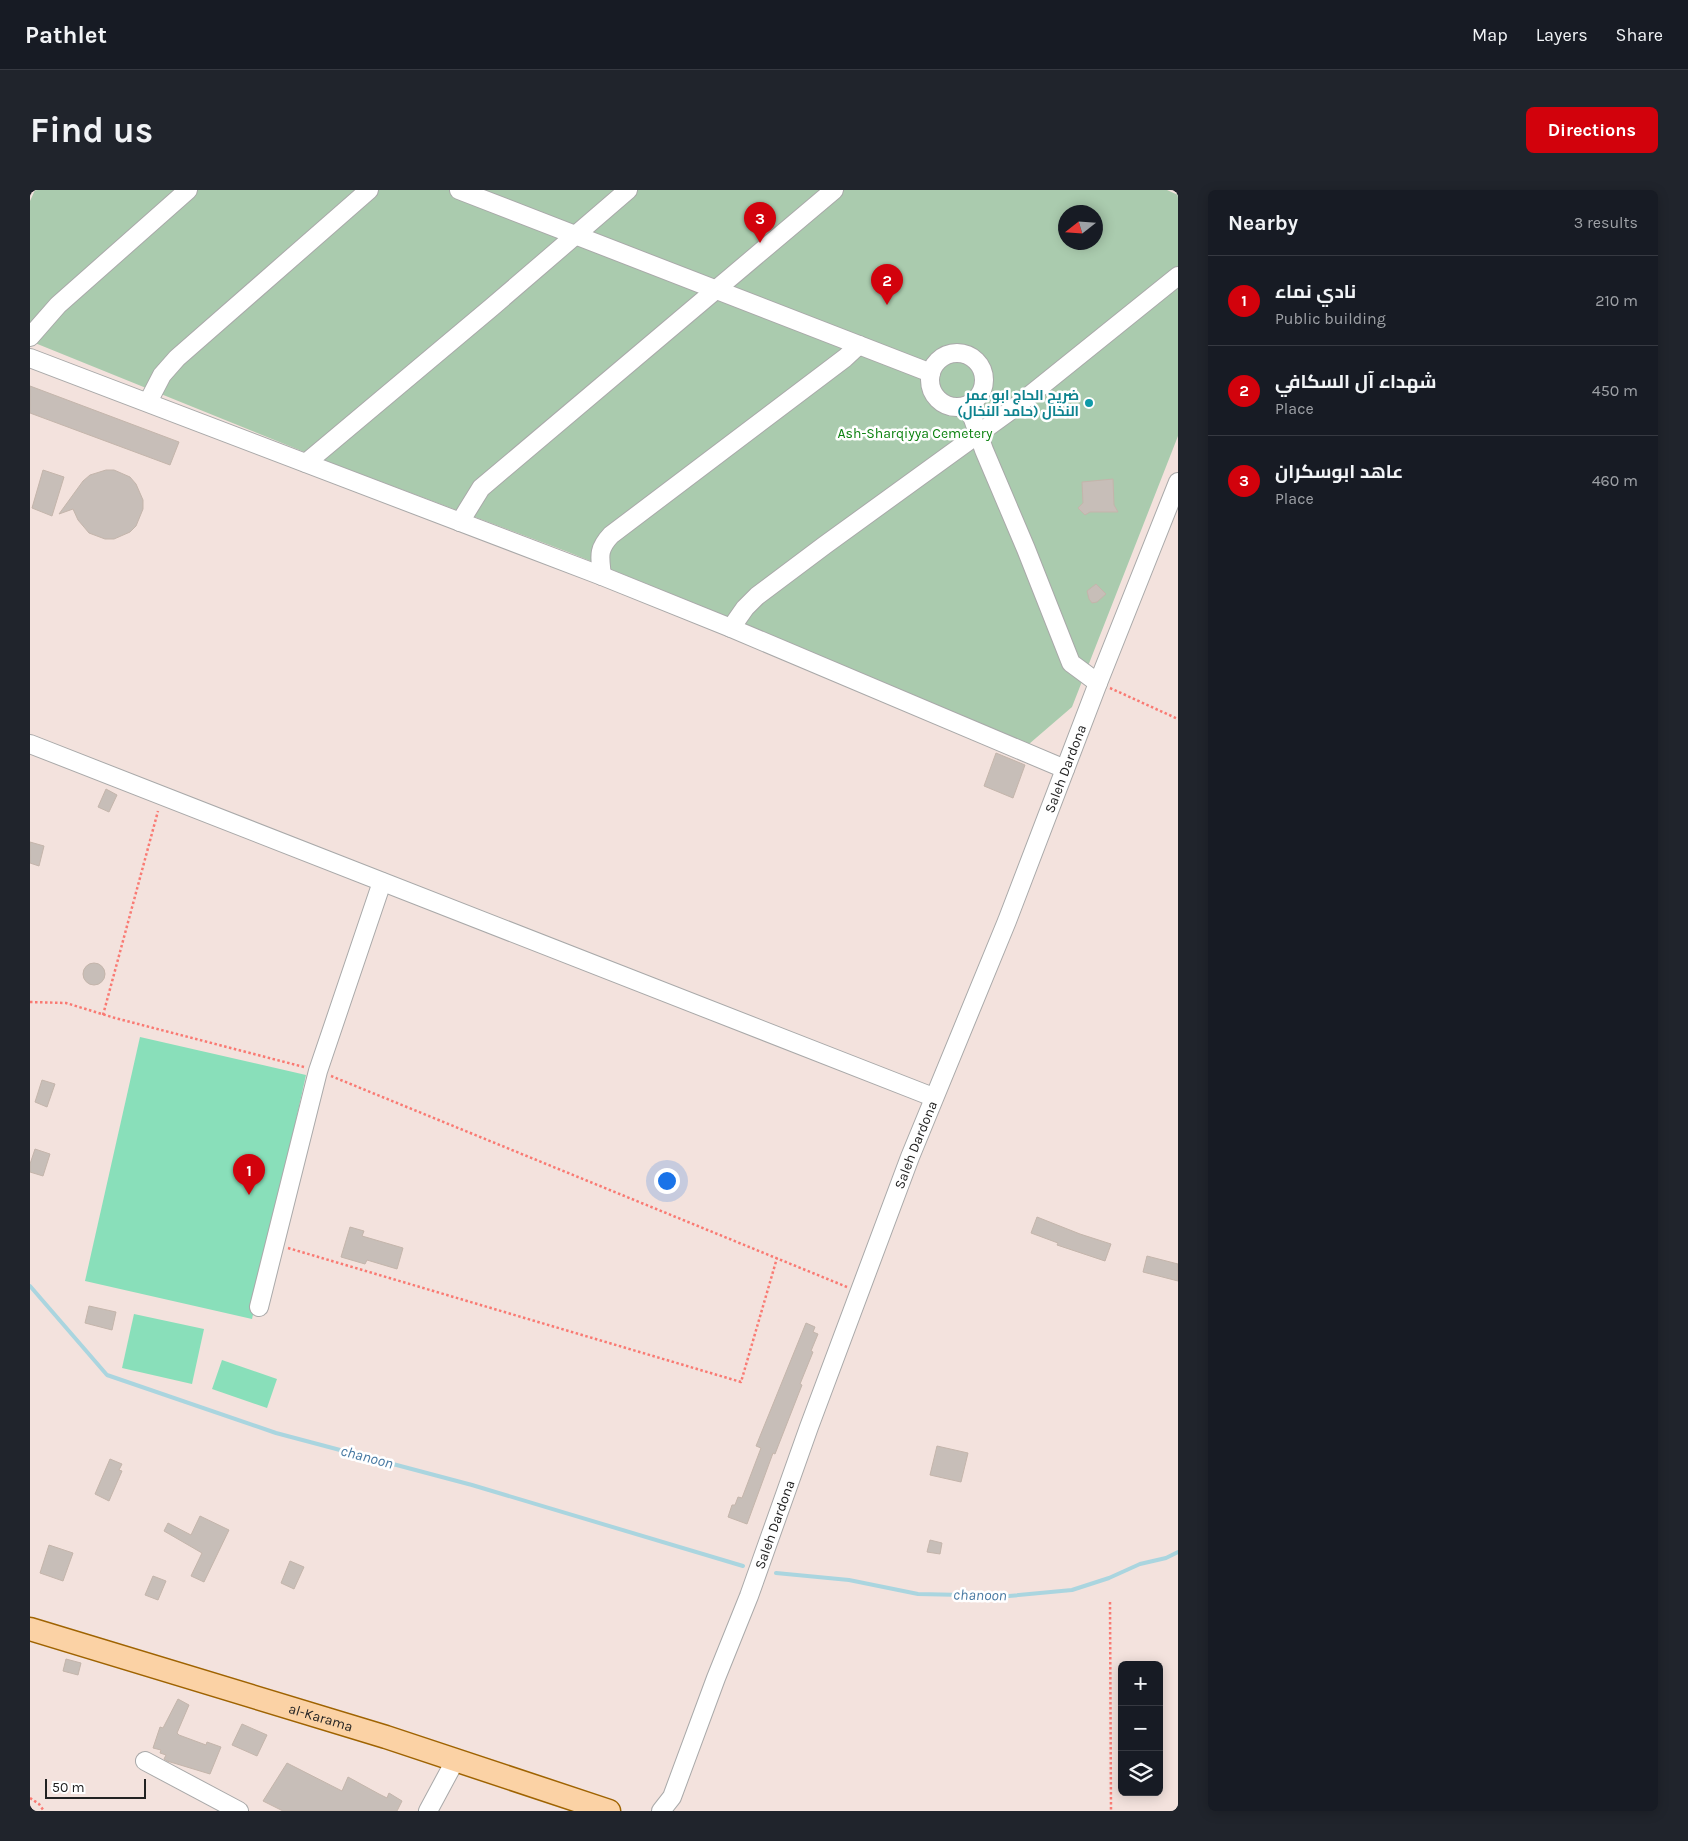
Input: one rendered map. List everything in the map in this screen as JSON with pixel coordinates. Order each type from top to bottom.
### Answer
[{"type":"main road","name":"al-Karama","points":[[30,1629],[456,1759],[610,1811]]},
{"type":"street","points":[[30,337],[58,305],[188,190]]},
{"type":"street","points":[[148,402],[162,375],[177,358],[369,190]]},
{"type":"street","points":[[460,190],[931,373]]},
{"type":"street","points":[[306,463],[628,190]]},
{"type":"street","points":[[460,522],[481,488],[834,190]]},
{"type":"street","points":[[731,628],[745,608],[757,596],[1014,408],[1178,276]]},
{"type":"street","points":[[602,576],[600,552],[602,544],[611,535],[845,358],[859,345]]},
{"type":"street","points":[[949,354],[967,355],[975,359],[981,366],[984,384],[981,393],[976,400],[968,405],[951,407],[936,398],[932,390],[930,381],[935,364],[949,354]]},
{"type":"street","points":[[30,358],[602,576],[731,628],[1065,769]]},
{"type":"street","points":[[968,405],[1071,663],[1098,683]]},
{"type":"street","name":"Saleh Dardona","points":[[661,1811],[672,1797],[749,1596],[809,1427],[933,1097],[1006,921],[1178,482]]},
{"type":"street","points":[[30,744],[933,1097]]},
{"type":"street","points":[[259,1307],[318,1071],[382,882]]},
{"type":"street","points":[[428,1811],[456,1759]]},
{"type":"street","points":[[145,1761],[239,1811]]},
{"type":"path","points":[[1098,683],[1178,719]]},
{"type":"path","points":[[103,1015],[162,796]]},
{"type":"path","points":[[30,1002],[66,1003],[103,1015],[318,1071],[860,1292]]},
{"type":"path","points":[[274,1244],[741,1382],[777,1258]]},
{"type":"path","points":[[1110,1602],[1112,1811]]},
{"type":"path","points":[[30,1798],[39,1804],[44,1811]]},
{"type":"shaded area","points":[[30,190],[1178,190],[1178,1811],[30,1811]]},
{"type":"green space","name":"Ash-Sharqiyya Cemetery","points":[[35,190],[1167,190],[1178,195],[1178,436],[1072,707],[1029,744],[721,614],[568,552],[334,464],[30,341],[30,201]]},
{"type":"green space","points":[[140,1037],[306,1075],[252,1319],[85,1281]]},
{"type":"green space","points":[[134,1314],[204,1329],[192,1384],[122,1368]]},
{"type":"green space","points":[[222,1360],[277,1379],[267,1408],[212,1389]]},
{"type":"building","points":[[30,386],[179,442],[170,465],[30,413]]},
{"type":"building","points":[[43,470],[64,477],[52,516],[32,508]]},
{"type":"building","points":[[106,470],[114,470],[130,477],[136,484],[143,500],[143,509],[136,526],[130,532],[114,539],[105,539],[89,533],[78,520],[73,509],[59,514],[83,481],[90,475]]},
{"type":"building","points":[[1113,479],[1114,505],[1118,512],[1090,512],[1085,515],[1078,508],[1083,503],[1082,482]]},
{"type":"building","points":[[1096,584],[1106,594],[1097,602],[1092,603],[1087,591]]},
{"type":"building","points":[[996,753],[1025,765],[1013,798],[984,786]]},
{"type":"building","points":[[106,789],[117,795],[109,812],[98,807]]},
{"type":"building","points":[[30,842],[44,846],[39,866],[30,863]]},
{"type":"building","points":[[94,963],[102,966],[105,974],[102,982],[94,985],[86,982],[83,974],[86,966]]},
{"type":"building","points":[[42,1080],[55,1084],[47,1107],[35,1102]]},
{"type":"building","points":[[35,1149],[50,1154],[43,1176],[30,1172],[30,1164]]},
{"type":"building","points":[[1037,1217],[1111,1244],[1105,1261],[1057,1245],[1058,1243],[1031,1233]]},
{"type":"building","points":[[350,1227],[364,1231],[362,1236],[403,1248],[397,1269],[367,1260],[365,1264],[341,1257]]},
{"type":"building","points":[[1147,1256],[1178,1264],[1178,1281],[1143,1272]]},
{"type":"building","points":[[89,1306],[116,1312],[112,1330],[85,1323]]},
{"type":"building","points":[[806,1323],[815,1327],[813,1332],[818,1334],[811,1351],[813,1352],[800,1384],[802,1385],[775,1454],[773,1453],[747,1524],[728,1517],[732,1505],[735,1505],[738,1497],[742,1498],[761,1448],[756,1446]]},
{"type":"building","points":[[937,1446],[968,1453],[961,1482],[930,1475]]},
{"type":"building","points":[[110,1459],[122,1464],[119,1470],[122,1471],[109,1501],[95,1494]]},
{"type":"building","points":[[200,1516],[229,1530],[204,1582],[191,1576],[202,1553],[164,1531],[168,1523],[191,1535]]},
{"type":"building","points":[[930,1540],[942,1543],[940,1554],[927,1552]]},
{"type":"building","points":[[49,1545],[73,1553],[63,1581],[40,1573]]},
{"type":"building","points":[[290,1561],[304,1567],[294,1589],[281,1583]]},
{"type":"building","points":[[153,1576],[166,1581],[158,1600],[145,1595]]},
{"type":"building","points":[[66,1659],[81,1663],[78,1675],[63,1671]]},
{"type":"building","points":[[178,1699],[189,1705],[177,1733],[206,1745],[207,1742],[221,1747],[210,1774],[167,1761],[164,1759],[166,1755],[160,1753],[161,1750],[153,1748],[160,1727],[163,1728]]},
{"type":"building","points":[[242,1724],[267,1735],[257,1756],[232,1745]]},
{"type":"building","points":[[287,1763],[342,1791],[348,1777],[387,1798],[389,1793],[402,1801],[397,1811],[283,1811],[263,1801]]},
{"type":"waterway","name":"chanoon","points":[[30,1286],[107,1375],[276,1433],[472,1485],[743,1566]]},
{"type":"waterway","name":"chanoon","points":[[776,1573],[849,1580],[918,1594],[1009,1596],[1072,1590],[1109,1578],[1140,1564],[1166,1558],[1178,1552]]},
{"type":"place","name":"عاهد ابوسكران","points":[[760,243]]},
{"type":"place","name":"شهداء آل السكافي","points":[[887,305]]},
{"type":"place","name":"ضريح الحاج ابو عمر النخال (حامد النخال)","points":[[1089,403]]},
{"type":"place","name":"نادي نماء","points":[[249,1195]]}]
